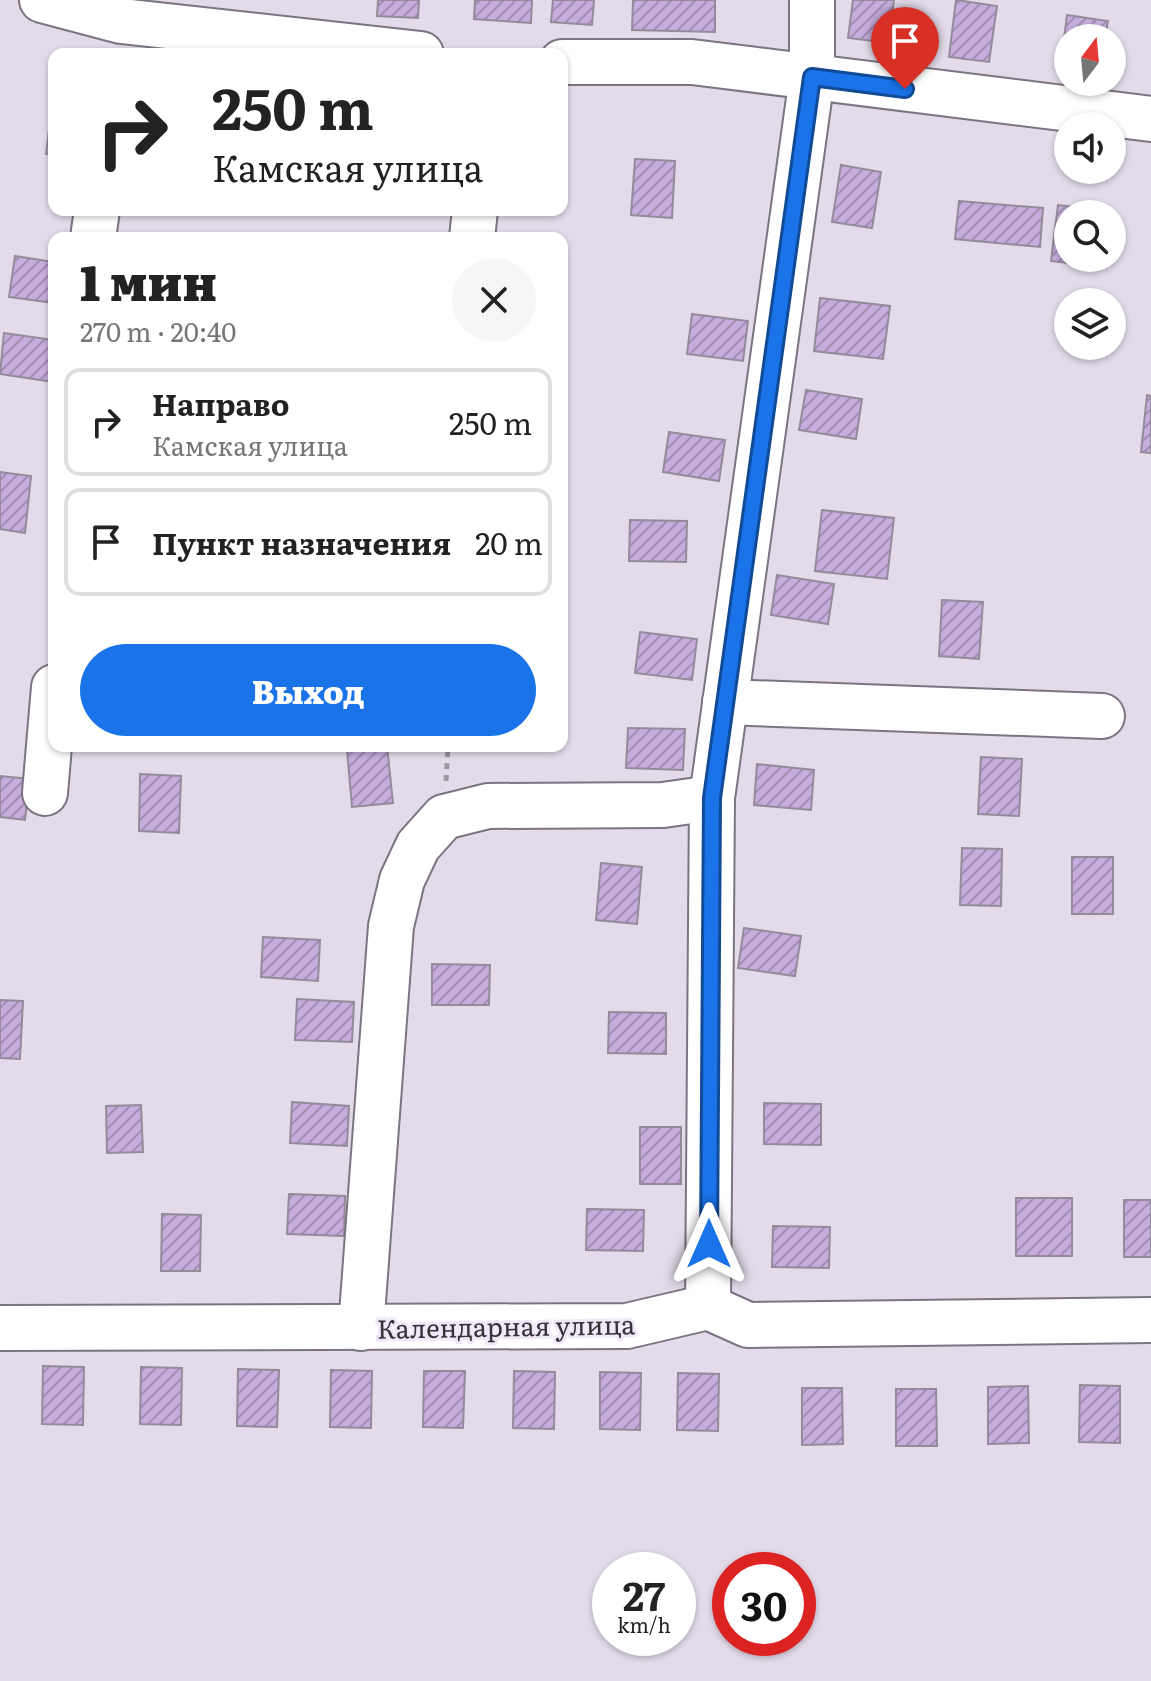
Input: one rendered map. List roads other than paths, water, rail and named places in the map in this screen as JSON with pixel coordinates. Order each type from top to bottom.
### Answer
[{"type":"street","points":[[42,0],[119,38],[308,48]]},
{"type":"street","points":[[812,0],[812,77],[712,798],[708,1307],[748,1325],[1151,1320]]},
{"type":"street","points":[[568,62],[692,62],[1151,119]]},
{"type":"street","points":[[725,702],[1102,716]]},
{"type":"street","points":[[45,793],[48,752]]},
{"type":"street","points":[[361,1328],[391,926],[402,880],[418,846],[444,817],[488,806],[663,805],[712,798]]},
{"type":"street","name":"Календарная улица","points":[[0,1328],[627,1326],[708,1307]]}]
